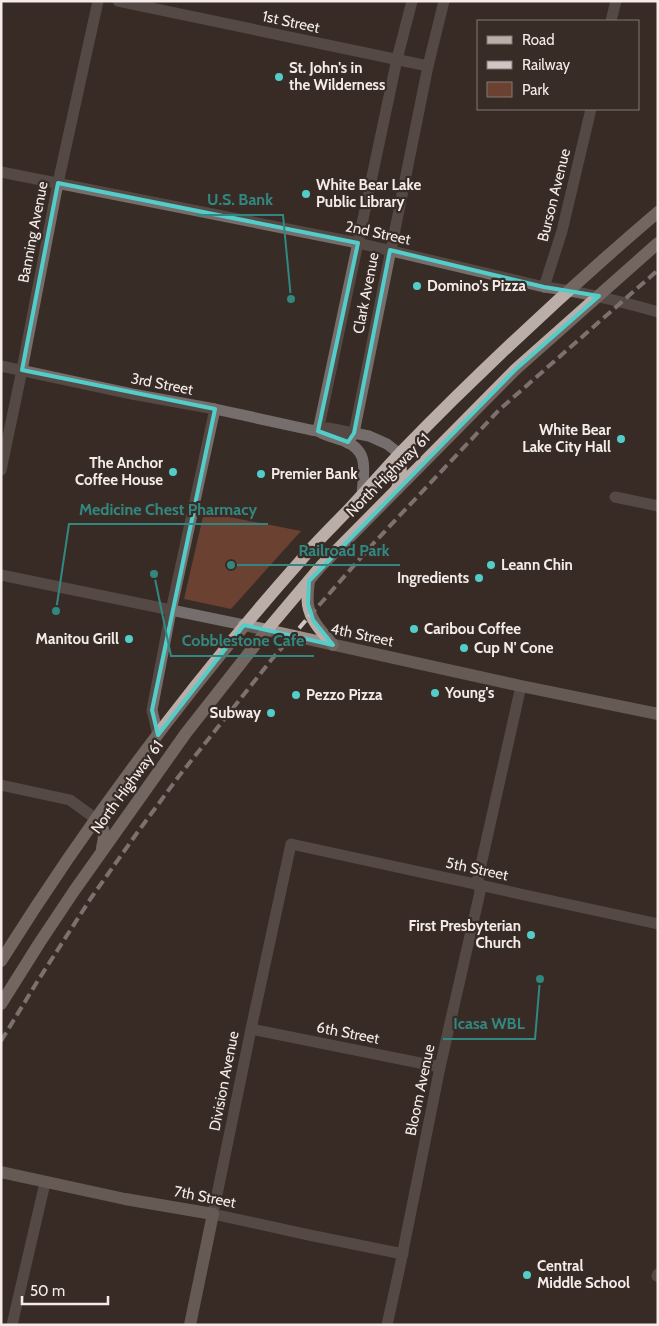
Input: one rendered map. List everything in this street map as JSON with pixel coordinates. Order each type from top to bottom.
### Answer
[{"type":"main road","name":"North Highway 61","points":[[1,961],[96,819],[158,735],[244,625],[304,556],[400,454],[495,360],[569,290],[658,212]]},
{"type":"main road","name":"North Highway 61","points":[[1,1004],[101,852],[186,733],[267,630],[321,566],[516,369],[658,243]]},
{"type":"main road","points":[[397,489],[401,474],[400,454]]},
{"type":"main road","points":[[309,581],[308,604],[313,620],[333,645]]},
{"type":"main road","points":[[96,819],[103,826],[105,835],[101,852]]},
{"type":"street","name":"Banning Avenue","points":[[1,470],[58,183],[98,1]]},
{"type":"street","name":"1st Street","points":[[118,1],[428,66]]},
{"type":"street","name":"Clark Avenue","points":[[318,430],[397,60],[412,1]]},
{"type":"street","name":"Clark Avenue","points":[[351,438],[428,66],[444,1]]},
{"type":"street","points":[[611,20],[616,1]]},
{"type":"street","name":"Burson Avenue","points":[[544,287],[562,231],[591,110]]},
{"type":"street","name":"2nd Street","points":[[1,172],[358,243],[544,287],[598,296],[658,312]]},
{"type":"street","name":"3rd Street","points":[[1,366],[132,394],[318,430],[328,428],[351,438],[369,436],[388,444],[400,454]]},
{"type":"street","points":[[158,735],[152,710],[171,610],[215,409]]},
{"type":"street","points":[[351,438],[364,460],[362,495]]},
{"type":"street","points":[[615,497],[658,506]]},
{"type":"street","name":"4th Street","points":[[1,575],[658,714]]},
{"type":"street","name":"Bloom Avenue","points":[[387,1325],[440,1067],[480,892],[478,878],[521,686]]},
{"type":"street","points":[[1,786],[70,800],[96,819]]},
{"type":"street","name":"5th Street","points":[[291,844],[658,924]]},
{"type":"street","name":"Division Avenue","points":[[190,1325],[250,1029],[291,844]]},
{"type":"street","name":"6th Street","points":[[250,1029],[440,1067]]},
{"type":"street","name":"7th Street","points":[[1,1172],[45,1183],[213,1214],[402,1254]]},
{"type":"street","points":[[12,1325],[45,1183]]},
{"type":"highlighted area","points":[[58,183],[358,243],[318,431],[348,442],[354,433],[390,250],[544,287],[599,296],[516,369],[309,581],[308,604],[313,620],[333,645],[244,625],[158,735],[152,710],[215,409],[22,370]]},
{"type":"green space","points":[[204,512],[301,531],[231,609],[184,599]]},
{"type":"railway","points":[[1,1041],[91,898],[137,833],[179,776],[272,659],[371,546],[499,410],[658,270]]},
{"type":"place","name":"St. John's in the Wilderness","points":[[279,77]]},
{"type":"place","name":"White Bear Lake Public Library","points":[[306,194]]},
{"type":"place","name":"Domino’s Pizza","points":[[417,286]]},
{"type":"place","name":"U.S. Bank","points":[[291,299]]},
{"type":"place","name":"White Bear Lake City Hall","points":[[621,439]]},
{"type":"place","name":"The Anchor Coffee House","points":[[173,472]]},
{"type":"place","name":"Premier Bank","points":[[261,474]]},
{"type":"place","name":"Railroad Park","points":[[231,565]]},
{"type":"place","name":"Leann Chin","points":[[491,565]]},
{"type":"place","name":"Cobblestone Cafe","points":[[154,574]]},
{"type":"place","name":"Ingredients","points":[[479,578]]},
{"type":"place","name":"Medicine Chest Pharmacy","points":[[56,611]]},
{"type":"place","name":"Caribou Coffee","points":[[414,629]]},
{"type":"place","name":"Manitou Grill","points":[[129,639]]},
{"type":"place","name":"Cup N' Cone","points":[[464,648]]},
{"type":"place","name":"Young's","points":[[435,693]]},
{"type":"place","name":"Pezzo Pizza","points":[[296,695]]},
{"type":"place","name":"Subway","points":[[271,713]]},
{"type":"place","name":"First Presbyterian Church","points":[[531,935]]},
{"type":"place","name":"Icasa WBL","points":[[540,979]]},
{"type":"place","name":"Central Middle School","points":[[527,1275]]}]
